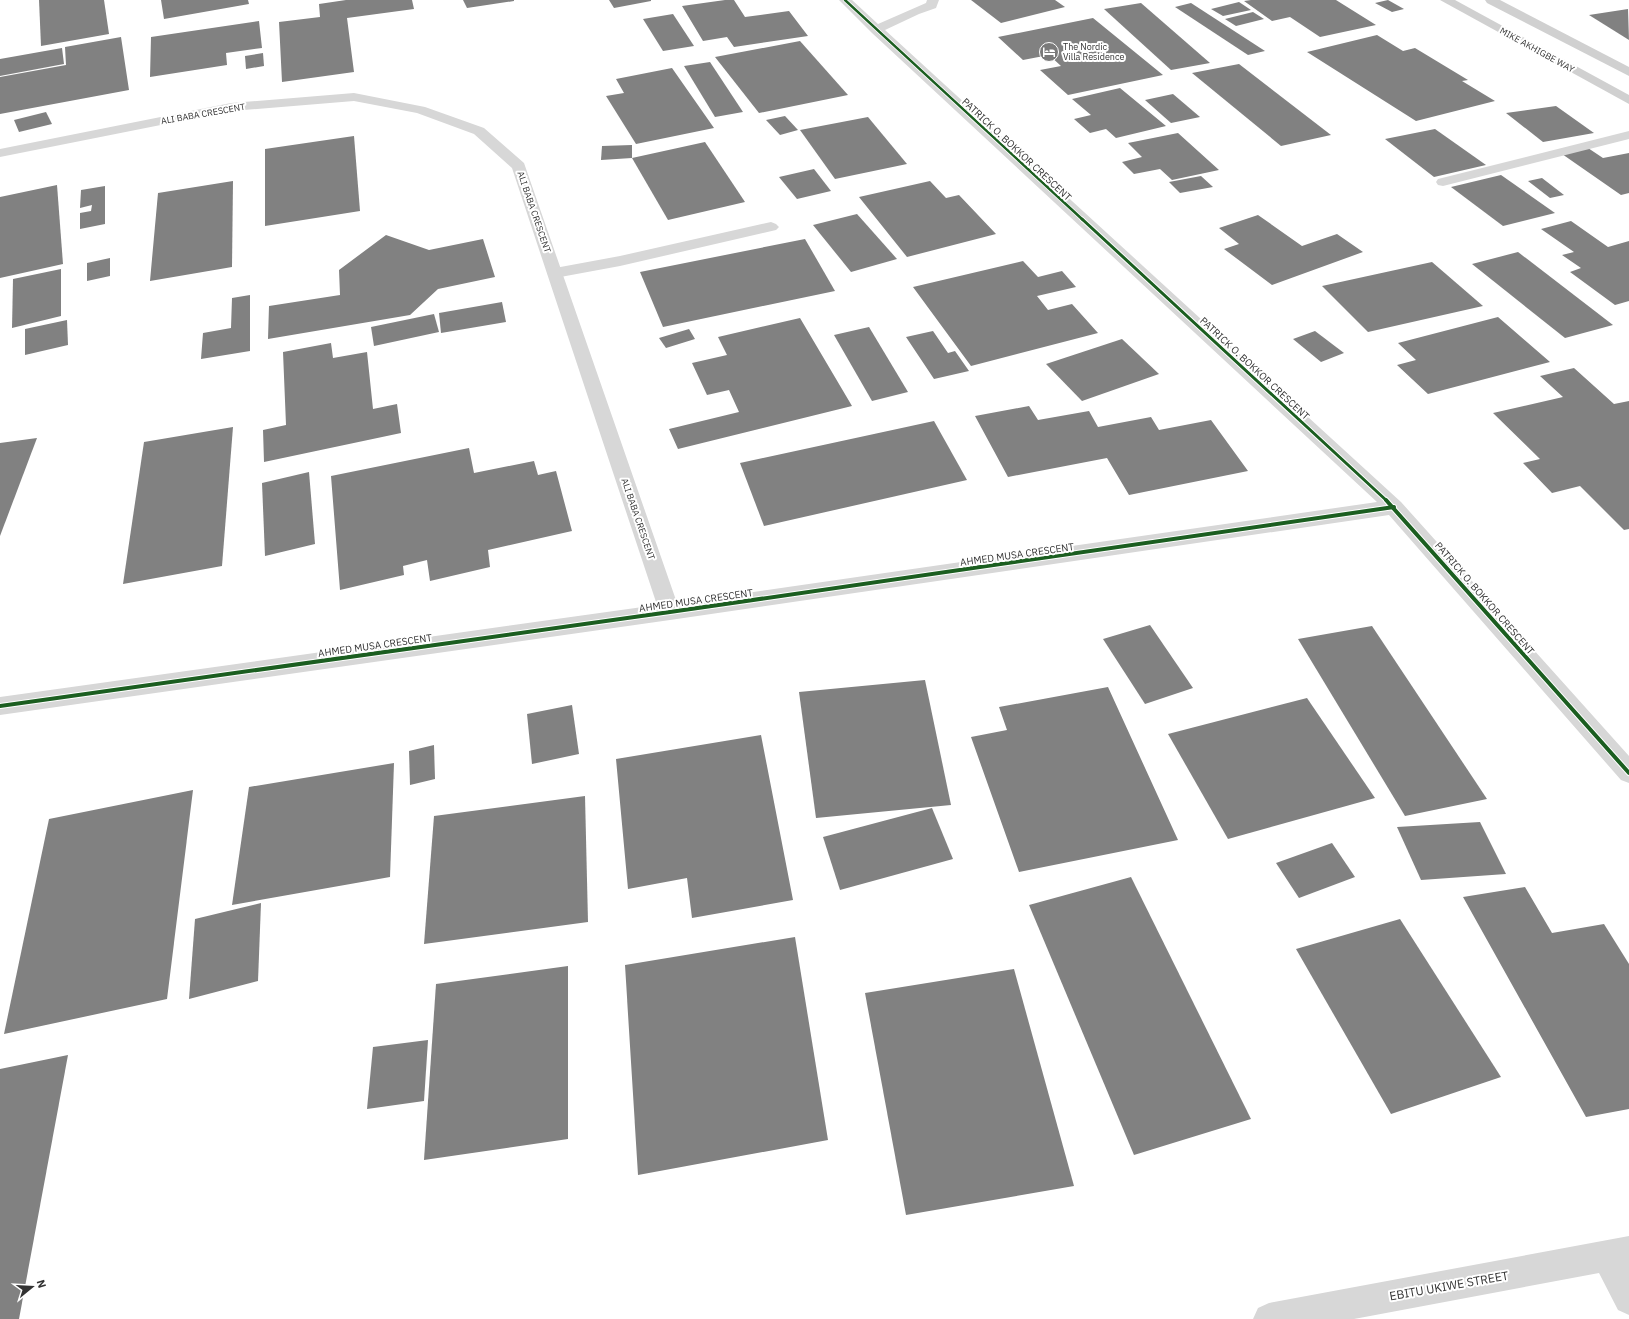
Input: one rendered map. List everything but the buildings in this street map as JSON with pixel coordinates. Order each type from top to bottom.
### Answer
[{"type":"street","name":"PATRICK O. BOKKOR CRESCENT","points":[[845,0],[1394,507],[1629,773]]},
{"type":"street","points":[[876,30],[915,11],[932,5],[933,0]]},
{"type":"street","name":"MIKE AKHIGBE WAY","points":[[1446,0],[1629,100]]},
{"type":"street","points":[[1491,0],[1629,72]]},
{"type":"street","name":"ALI BABA CRESCENT","points":[[0,153],[231,107],[354,97],[420,110],[479,131],[519,166],[670,612]]},
{"type":"street","points":[[1442,182],[1629,135]]},
{"type":"street","points":[[555,273],[620,261],[771,227]]},
{"type":"street","name":"AHMED MUSA CRESCENT","points":[[0,706],[670,612],[1394,507]]},
{"type":"street","points":[[1618,1254],[1629,1299]]},
{"type":"street","name":"EBITU UKIWE STREET","points":[[1269,1319],[1618,1254]]},
{"type":"cycle path","points":[[845,0],[1394,507],[1629,773]]},
{"type":"cycle path","points":[[0,706],[670,612],[1394,507]]},
{"type":"place","name":"The Nordic Villa Residence","points":[[1049,52]]}]
